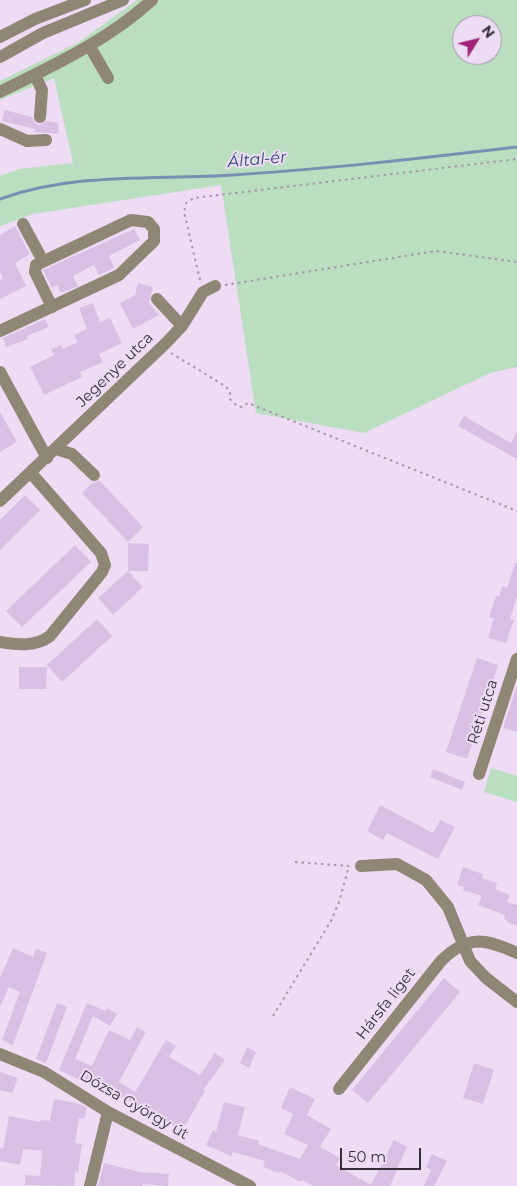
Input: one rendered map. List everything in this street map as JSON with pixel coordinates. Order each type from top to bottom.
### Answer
[{"type":"street","points":[[0,38],[35,19],[85,0]]},
{"type":"street","points":[[0,57],[43,33],[122,0]]},
{"type":"street","points":[[0,92],[90,47],[113,32],[152,0]]},
{"type":"street","points":[[90,47],[108,78]]},
{"type":"street","points":[[35,75],[42,90],[40,117]]},
{"type":"street","points":[[0,129],[27,141],[46,140]]},
{"type":"street","points":[[0,331],[52,307],[119,275],[154,242],[156,236],[148,222],[131,220],[36,265],[35,272],[52,307]]},
{"type":"street","points":[[23,224],[43,261]]},
{"type":"street","points":[[203,292],[215,286]]},
{"type":"street","name":"Jegenye utca","points":[[0,500],[52,454],[159,350],[182,326],[203,292]]},
{"type":"street","points":[[157,300],[182,326]]},
{"type":"street","points":[[0,372],[52,454],[72,454],[94,475]]},
{"type":"street","points":[[0,642],[42,643],[50,636],[102,572],[105,565],[100,554],[30,474]]},
{"type":"street","name":"Réti utca","points":[[479,774],[517,659]]},
{"type":"street","points":[[355,866],[397,864],[426,880],[448,907],[462,944],[477,969],[517,1002]]},
{"type":"street","points":[[462,944],[481,940],[517,953]]},
{"type":"street","name":"Hársfa liget","points":[[339,1089],[441,961],[462,944]]},
{"type":"street","name":"Dózsa György út","points":[[0,1054],[44,1072],[108,1112],[250,1186]]},
{"type":"street","points":[[90,1186],[108,1112]]},
{"type":"path","points":[[203,292],[184,212],[186,203],[194,198],[517,159]]},
{"type":"path","points":[[215,286],[436,251],[517,262]]},
{"type":"path","points":[[159,350],[172,353],[210,375],[230,391],[230,399],[237,406],[242,407],[248,403],[517,511]]},
{"type":"path","points":[[273,1016],[331,922],[355,866],[295,862]]},
{"type":"green space","points":[[137,0],[517,0],[517,367],[490,373],[364,433],[256,413],[221,185],[33,214],[0,226],[0,176],[19,169],[73,163],[54,78],[0,100],[0,81],[79,42]]},
{"type":"green space","points":[[491,768],[517,776],[517,802],[484,792]]},
{"type":"building","points":[[5,110],[32,117],[35,123],[39,125],[47,121],[58,123],[59,134],[35,132],[35,129],[2,121]]},
{"type":"building","points":[[15,226],[30,254],[15,263],[26,286],[0,299],[0,280],[3,278],[0,272],[0,235]]},
{"type":"building","points":[[134,229],[140,240],[109,256],[114,268],[99,275],[94,265],[73,276],[78,286],[61,293],[57,285],[52,288],[43,270]]},
{"type":"building","points":[[138,283],[153,287],[149,303],[159,315],[133,329],[120,303],[135,295]]},
{"type":"building","points":[[93,303],[100,322],[110,318],[122,343],[99,354],[103,362],[80,372],[82,377],[44,395],[30,367],[54,355],[51,349],[61,345],[62,349],[78,342],[74,335],[87,329],[79,308]]},
{"type":"building","points":[[45,319],[49,327],[27,336],[28,339],[6,347],[3,338]]},
{"type":"building","points":[[0,412],[17,442],[0,452]]},
{"type":"building","points":[[464,416],[511,443],[517,431],[517,459],[458,426]]},
{"type":"building","points":[[100,481],[143,527],[128,542],[82,493],[92,483]]},
{"type":"building","points":[[25,495],[40,510],[0,550],[0,520]]},
{"type":"building","points":[[128,543],[149,544],[148,571],[128,571]]},
{"type":"building","points":[[75,545],[91,562],[22,627],[6,611]]},
{"type":"building","points":[[515,563],[517,563],[517,596],[510,619],[514,620],[506,643],[488,638],[494,618],[489,617],[496,596],[499,597],[502,586],[507,588]]},
{"type":"building","points":[[128,571],[143,587],[113,615],[98,598]]},
{"type":"building","points":[[97,619],[112,636],[62,682],[47,665]]},
{"type":"building","points":[[477,658],[498,665],[467,759],[446,752]]},
{"type":"building","points":[[19,667],[47,667],[46,689],[19,689]]},
{"type":"building","points":[[517,685],[517,732],[503,728]]},
{"type":"building","points":[[433,769],[465,782],[462,790],[430,777]]},
{"type":"building","points":[[380,805],[433,833],[440,820],[455,827],[438,859],[387,833],[383,840],[367,831]]},
{"type":"building","points":[[463,867],[483,874],[482,878],[497,883],[495,889],[510,895],[507,902],[517,905],[517,926],[507,922],[504,919],[505,915],[478,905],[482,896],[463,890],[464,887],[457,885]]},
{"type":"building","points":[[13,948],[33,957],[36,949],[47,953],[13,1045],[2,1040],[20,992],[9,987],[0,1007],[0,978]]},
{"type":"building","points":[[444,978],[460,992],[368,1103],[352,1090]]},
{"type":"building","points":[[57,1003],[67,1007],[46,1063],[36,1059]]},
{"type":"building","points":[[87,1003],[106,1011],[107,1008],[117,1014],[110,1026],[93,1016],[75,1059],[92,1066],[109,1030],[130,1040],[137,1027],[146,1032],[119,1082],[135,1092],[166,1040],[176,1046],[169,1057],[200,1075],[215,1053],[225,1060],[203,1090],[205,1091],[182,1131],[117,1094],[94,1083],[92,1086],[59,1070]]},
{"type":"building","points":[[247,1047],[256,1052],[249,1068],[240,1063]]},
{"type":"building","points":[[474,1063],[494,1070],[483,1104],[463,1098]]},
{"type":"building","points":[[0,1072],[18,1078],[12,1093],[0,1090]]},
{"type":"building","points":[[290,1087],[315,1099],[307,1115],[331,1129],[320,1147],[340,1158],[336,1165],[371,1185],[394,1140],[407,1147],[390,1186],[313,1186],[302,1180],[300,1182],[280,1171],[279,1173],[263,1167],[265,1161],[233,1152],[231,1156],[206,1145],[213,1130],[216,1132],[224,1102],[245,1107],[238,1135],[259,1141],[258,1144],[300,1159],[308,1145],[284,1134],[293,1114],[281,1108]]},
{"type":"building","points":[[54,1099],[80,1104],[87,1108],[84,1119],[79,1118],[75,1143],[82,1144],[78,1172],[75,1171],[74,1186],[25,1185],[25,1175],[40,1176],[42,1151],[23,1149],[20,1165],[0,1161],[0,1148],[3,1149],[9,1116],[40,1122],[41,1120],[50,1121]]},
{"type":"building","points":[[432,1154],[447,1161],[434,1186],[424,1186],[431,1170],[426,1167]]},
{"type":"building","points":[[104,1163],[140,1172],[169,1174],[168,1186],[143,1184],[143,1186],[98,1186]]},
{"type":"waterway","name":"Által-ér","points":[[0,199],[28,190],[86,181],[269,173],[517,147]]}]
